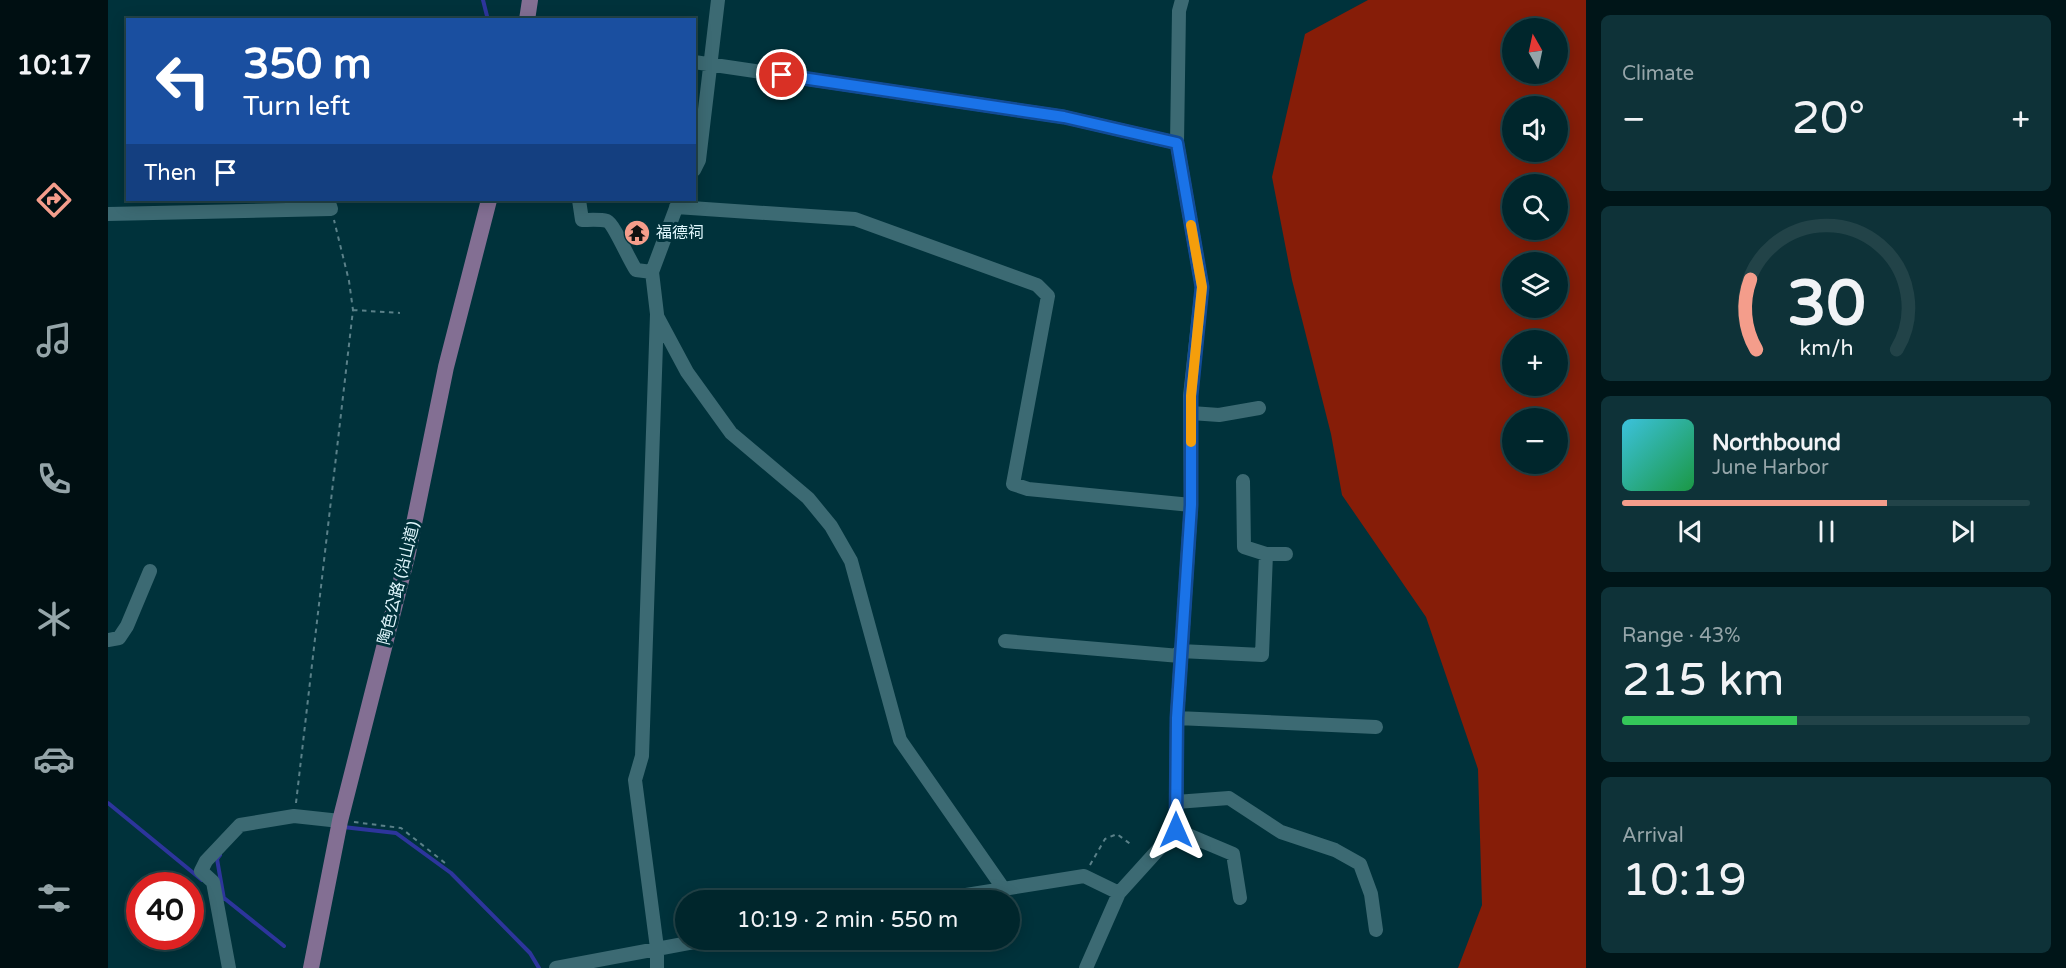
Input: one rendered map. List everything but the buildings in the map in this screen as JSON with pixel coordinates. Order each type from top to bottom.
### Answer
[{"type":"main road","points":[[526,18],[530,0]]},
{"type":"main road","name":"陶色公路 (沿山道)","points":[[311,968],[340,821],[408,553],[447,367],[489,201]]},
{"type":"street","points":[[696,166],[699,160],[712,65],[718,0]]},
{"type":"street","points":[[1086,968],[1119,893],[1176,830],[1177,718],[1191,505],[1191,413],[1202,287],[1177,143],[1179,11],[1182,0]]},
{"type":"street","points":[[696,62],[1064,117],[1177,143]]},
{"type":"street","points":[[579,201],[582,220],[607,221],[614,227],[626,256],[636,270],[652,272]]},
{"type":"street","points":[[657,968],[657,948],[635,780],[642,756],[657,314],[652,272],[677,203],[855,219],[1037,285],[1048,296],[1013,484],[1028,489],[1191,505]]},
{"type":"street","points":[[108,214],[330,204]]},
{"type":"street","points":[[657,314],[687,372],[731,433],[808,498],[831,526],[851,561],[900,740],[1003,888]]},
{"type":"street","points":[[1191,413],[1219,415],[1259,408]]},
{"type":"street","points":[[1243,481],[1244,547],[1266,554],[1286,554]]},
{"type":"street","points":[[1005,641],[1180,654],[1262,655],[1266,554]]},
{"type":"street","points":[[108,640],[119,638],[127,627],[150,571]]},
{"type":"street","points":[[1177,718],[1376,727]]},
{"type":"street","points":[[1176,802],[1229,798],[1281,832],[1335,850],[1360,864],[1371,894],[1376,930]]},
{"type":"street","points":[[229,968],[213,882],[201,871],[206,861],[240,825],[294,816],[340,821]]},
{"type":"street","points":[[1176,830],[1233,854],[1240,898]]},
{"type":"street","points":[[992,890],[1084,876],[1119,893]]},
{"type":"street","points":[[556,968],[675,945]]},
{"type":"path","points":[[294,816],[353,310],[349,281],[330,204]]},
{"type":"path","points":[[353,310],[400,313]]},
{"type":"path","points":[[340,821],[401,828],[445,863]]},
{"type":"path","points":[[1084,876],[1105,839],[1117,834],[1133,846]]},
{"type":"shaded area","points":[[1368,0],[1586,0],[1586,968],[1458,968],[1482,905],[1478,769],[1426,617],[1342,495],[1331,434],[1292,280],[1272,177],[1305,34]]},
{"type":"waterway","points":[[483,0],[488,18]]},
{"type":"waterway","points":[[108,803],[192,872]]},
{"type":"waterway","points":[[343,827],[396,833],[451,873],[530,953],[539,968]]},
{"type":"waterway","points":[[220,855],[217,859],[224,899]]},
{"type":"waterway","points":[[224,898],[284,946]]},
{"type":"slow traffic","points":[[1191,225],[1202,287],[1191,396],[1191,442]]},
{"type":"place","name":"福德祠","points":[[637,233]]},
{"type":"route","points":[[782,75],[1064,117],[1177,143],[1202,287],[1191,396],[1191,505],[1177,718],[1176,830]]}]
